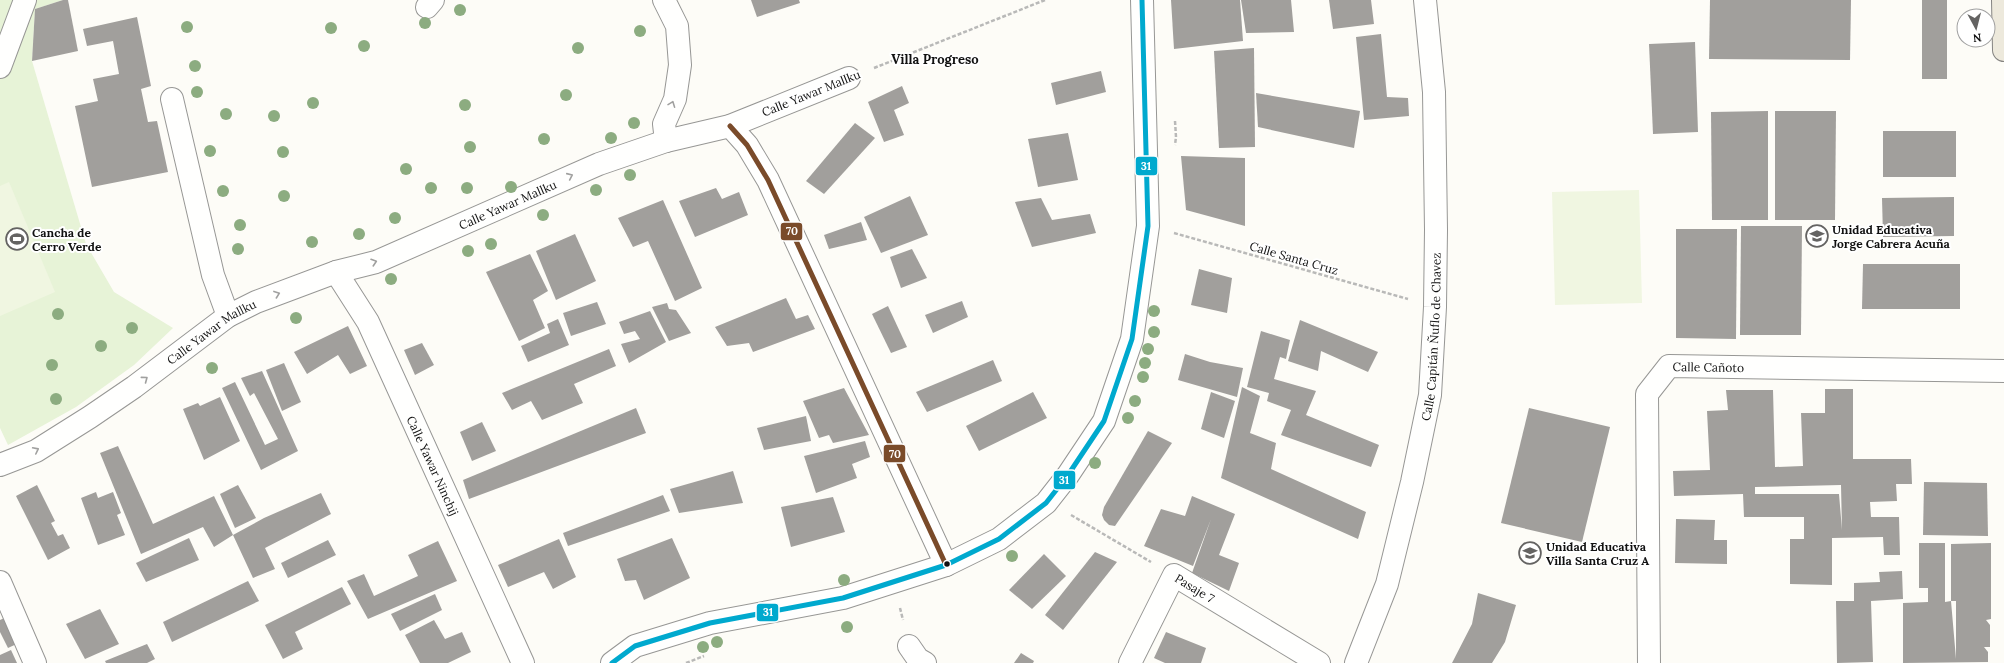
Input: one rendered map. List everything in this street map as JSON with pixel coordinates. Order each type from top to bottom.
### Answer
[{"type":"main road","points":[[2003,0],[2004,50]]},
{"type":"street","points":[[0,67],[25,0]]},
{"type":"street","points":[[664,0],[677,26],[680,65],[675,99],[664,124],[666,141]]},
{"type":"street","points":[[612,663],[635,646],[702,625],[843,598],[946,565],[999,539],[1046,503],[1068,475],[1104,421],[1132,340],[1148,226],[1142,0]]},
{"type":"street","name":"Calle Capitán Ñuflo de Chavez","points":[[1356,663],[1387,584],[1412,482],[1430,395],[1435,307],[1436,230],[1434,92],[1425,0]]},
{"type":"street","name":"Calle Yawar Mallku","points":[[0,465],[36,451],[90,417],[134,388],[228,316],[256,302],[336,272],[376,262],[599,164],[666,141],[730,126],[849,78]]},
{"type":"street","points":[[172,99],[213,275],[228,316]]},
{"type":"street","points":[[730,126],[747,145],[768,180],[946,565]]},
{"type":"street","name":"Calle Yawar Ninchij","points":[[336,272],[368,322],[524,663]]},
{"type":"street","name":"Calle Cañoto","points":[[1649,663],[1647,394],[1669,366],[2004,371]]},
{"type":"street","points":[[1130,663],[1174,575]]},
{"type":"street","name":"Pasaje 7","points":[[1174,575],[1319,663]]},
{"type":"street","points":[[0,582],[35,663]]},
{"type":"street","points":[[909,646],[918,659],[925,663]]},
{"type":"path","name":"Calle Yawar Mallku","points":[[849,78],[1045,0]]},
{"type":"path","name":"Calle Santa Cruz","points":[[1148,226],[1435,307]]},
{"type":"path","name":"Pasaje 7","points":[[1070,515],[1174,575]]},
{"type":"green space","points":[[0,0],[63,0],[35,9],[32,61],[86,244],[114,292],[173,328],[134,365],[76,407],[8,445],[0,428]]},
{"type":"green space","name":"Cancha de Cerro Verde","points":[[9,182],[55,292],[0,316],[0,186]]},
{"type":"green space","points":[[1639,190],[1642,303],[1555,305],[1552,192]]},
{"type":"building","points":[[63,0],[68,0],[78,51],[32,61],[35,9]]},
{"type":"building","points":[[751,0],[799,0],[800,3],[757,17]]},
{"type":"building","points":[[1171,0],[1240,0],[1243,41],[1174,49]]},
{"type":"building","points":[[1241,0],[1291,0],[1294,32],[1246,33]]},
{"type":"building","points":[[1329,0],[1371,0],[1374,24],[1333,29]]},
{"type":"building","points":[[1710,0],[1851,0],[1850,60],[1709,59]]},
{"type":"building","points":[[1922,0],[1947,0],[1947,79],[1922,79]]},
{"type":"building","points":[[137,17],[151,86],[141,89],[148,122],[157,121],[168,172],[92,187],[75,106],[98,101],[93,79],[119,74],[113,41],[87,46],[83,29]]},
{"type":"building","points":[[1381,34],[1387,97],[1408,98],[1409,116],[1364,120],[1356,37]]},
{"type":"building","points":[[1695,42],[1698,132],[1653,134],[1649,44]]},
{"type":"building","points":[[1254,48],[1255,147],[1219,148],[1214,51]]},
{"type":"building","points":[[1101,71],[1106,92],[1056,105],[1051,83]]},
{"type":"building","points":[[902,86],[909,103],[894,110],[904,135],[884,142],[868,102]]},
{"type":"building","points":[[1256,93],[1360,111],[1354,148],[1258,127]]},
{"type":"building","points":[[1768,111],[1768,220],[1712,220],[1711,112]]},
{"type":"building","points":[[1775,111],[1836,111],[1835,220],[1775,220]]},
{"type":"building","points":[[855,123],[875,138],[824,194],[806,181]]},
{"type":"building","points":[[1883,131],[1956,131],[1956,177],[1883,177]]},
{"type":"building","points":[[1068,133],[1078,180],[1038,187],[1028,139]]},
{"type":"building","points":[[1181,156],[1245,158],[1245,226],[1186,210]]},
{"type":"building","points":[[716,188],[722,199],[739,192],[748,215],[695,237],[679,201]]},
{"type":"building","points":[[910,196],[928,235],[881,253],[864,217]]},
{"type":"building","points":[[1954,197],[1954,236],[1883,237],[1882,198]]},
{"type":"building","points":[[1041,198],[1052,220],[1090,214],[1096,233],[1032,247],[1015,202]]},
{"type":"building","points":[[663,200],[702,288],[675,301],[648,241],[633,247],[618,218]]},
{"type":"building","points":[[861,222],[867,240],[829,249],[824,235]]},
{"type":"building","points":[[1741,226],[1802,226],[1801,335],[1740,335]]},
{"type":"building","points":[[1676,229],[1737,229],[1736,339],[1676,338]]},
{"type":"building","points":[[575,234],[596,281],[556,300],[536,251]]},
{"type":"building","points":[[912,249],[927,278],[901,288],[890,257]]},
{"type":"building","points":[[530,254],[548,291],[533,300],[545,328],[519,341],[486,272]]},
{"type":"building","points":[[1863,264],[1960,264],[1960,309],[1862,309]]},
{"type":"building","points":[[1199,269],[1232,278],[1227,313],[1191,305]]},
{"type":"building","points":[[786,298],[796,319],[808,315],[815,329],[753,352],[749,343],[727,346],[715,327]]},
{"type":"building","points":[[962,301],[968,317],[933,333],[925,315]]},
{"type":"building","points":[[597,302],[606,324],[571,336],[563,313]]},
{"type":"building","points":[[667,303],[669,309],[676,310],[691,333],[669,341],[652,307]]},
{"type":"building","points":[[888,306],[907,347],[891,353],[872,314]]},
{"type":"building","points":[[650,311],[666,342],[629,363],[621,344],[640,339],[635,331],[624,334],[619,322]]},
{"type":"building","points":[[558,319],[569,345],[528,362],[521,346],[550,333],[547,324]]},
{"type":"building","points":[[1300,320],[1378,352],[1368,372],[1321,351],[1318,371],[1288,361]]},
{"type":"building","points":[[348,326],[367,366],[350,374],[338,355],[307,374],[294,352]]},
{"type":"building","points":[[1261,331],[1290,340],[1286,359],[1280,357],[1274,379],[1316,391],[1306,415],[1379,445],[1371,467],[1281,435],[1291,410],[1267,401],[1269,393],[1247,387]]},
{"type":"building","points":[[422,343],[434,365],[415,375],[404,350]]},
{"type":"building","points":[[609,349],[616,366],[574,384],[583,403],[542,420],[531,401],[512,410],[502,393]]},
{"type":"building","points":[[1185,354],[1210,362],[1243,368],[1237,397],[1178,380]]},
{"type":"building","points":[[993,360],[1002,381],[927,412],[916,392]]},
{"type":"building","points":[[284,363],[301,402],[282,411],[266,370]]},
{"type":"building","points":[[262,371],[298,451],[261,470],[222,388],[235,382],[265,445],[278,439],[254,393],[250,396],[241,378]]},
{"type":"building","points":[[1242,387],[1260,396],[1250,433],[1276,443],[1271,469],[1366,512],[1358,539],[1221,478]]},
{"type":"building","points":[[844,388],[869,435],[833,443],[829,435],[819,438],[803,401]]},
{"type":"building","points":[[1825,389],[1853,389],[1853,459],[1911,459],[1912,484],[1896,484],[1897,501],[1870,502],[1871,517],[1899,517],[1900,555],[1884,555],[1883,537],[1832,538],[1832,585],[1790,584],[1790,539],[1804,539],[1804,517],[1744,517],[1743,494],[1674,496],[1673,471],[1710,470],[1707,411],[1728,410],[1726,390],[1773,390],[1775,467],[1803,466],[1801,413],[1825,413]],"holes":[[[1841,485],[1842,530],[1839,494],[1755,494],[1755,487]]]},
{"type":"building","points":[[1033,392],[1047,418],[979,451],[966,426]]},
{"type":"building","points":[[1211,392],[1235,401],[1224,438],[1201,429]]},
{"type":"building","points":[[220,397],[240,441],[204,460],[183,409],[198,403],[200,406]]},
{"type":"building","points":[[636,408],[646,433],[469,499],[463,480]]},
{"type":"building","points":[[1529,408],[1610,427],[1582,542],[1501,523]]},
{"type":"building","points":[[806,416],[811,441],[764,450],[757,428]]},
{"type":"building","points":[[482,422],[496,451],[472,461],[460,432]]},
{"type":"building","points":[[1148,431],[1172,443],[1115,526],[1109,525],[1104,520],[1102,515],[1104,507]]},
{"type":"building","points":[[865,441],[870,457],[852,464],[857,478],[816,493],[804,456]]},
{"type":"building","points":[[118,446],[153,524],[214,496],[233,535],[214,547],[203,527],[141,554],[100,453]]},
{"type":"building","points":[[733,471],[743,503],[679,513],[670,489]]},
{"type":"building","points":[[1924,482],[1987,483],[1988,536],[1923,535]]},
{"type":"building","points":[[37,485],[55,521],[51,523],[58,536],[63,534],[70,548],[48,560],[16,496]]},
{"type":"building","points":[[238,485],[256,518],[235,528],[220,494]]},
{"type":"building","points":[[96,492],[98,498],[113,492],[121,513],[117,515],[125,535],[98,545],[81,498]]},
{"type":"building","points":[[321,493],[331,514],[265,548],[275,569],[253,578],[233,535],[264,518]]},
{"type":"building","points":[[663,495],[670,511],[568,546],[563,533]]},
{"type":"building","points":[[1192,496],[1235,514],[1219,555],[1239,563],[1229,591],[1192,573],[1211,519],[1193,566],[1144,546],[1161,509],[1185,516]]},
{"type":"building","points":[[833,497],[845,532],[791,547],[781,507]]},
{"type":"building","points":[[1676,519],[1715,520],[1714,540],[1727,540],[1727,564],[1675,563]]},
{"type":"building","points":[[189,538],[199,560],[146,582],[136,563]]},
{"type":"building","points":[[672,538],[690,578],[644,600],[636,580],[625,581],[617,559]]},
{"type":"building","points":[[559,539],[576,577],[553,589],[544,572],[508,587],[498,565]]},
{"type":"building","points":[[328,540],[336,555],[288,578],[281,563]]},
{"type":"building","points":[[438,541],[457,581],[368,619],[347,581],[364,574],[374,596],[418,576],[408,555]]},
{"type":"building","points":[[1919,543],[1945,543],[1945,602],[1951,601],[1951,544],[1991,543],[1991,619],[1986,620],[1990,625],[1990,647],[1984,647],[1988,652],[1988,662],[1903,663],[1903,603],[1928,602],[1928,588],[1919,588]],"holes":[[[1951,601],[1956,601],[1956,659]]]},
{"type":"building","points":[[1095,552],[1117,562],[1063,630],[1045,615]]},
{"type":"building","points":[[1044,554],[1066,576],[1032,609],[1009,590]]},
{"type":"building","points":[[1902,571],[1903,599],[1871,601],[1873,662],[1837,663],[1836,601],[1854,601],[1854,583],[1880,582],[1879,572]]},
{"type":"building","points":[[248,581],[259,601],[172,642],[163,622]]},
{"type":"building","points":[[342,587],[351,604],[295,632],[303,649],[283,659],[265,625]]},
{"type":"building","points":[[1478,593],[1516,605],[1505,642],[1492,663],[1452,663],[1472,624]]},
{"type":"building","points":[[435,594],[442,610],[400,631],[391,614]]},
{"type":"building","points":[[100,609],[119,644],[85,659],[66,624]]},
{"type":"building","points":[[11,615],[23,641],[8,648],[0,632],[0,620]]},
{"type":"building","points":[[434,620],[445,639],[462,632],[471,652],[448,663],[420,663],[405,635]]},
{"type":"building","points":[[1166,632],[1206,648],[1201,663],[1165,663],[1154,658]]},
{"type":"building","points":[[147,644],[155,659],[147,663],[106,663],[105,661]]},
{"type":"building","points":[[11,650],[17,663],[0,663],[0,655]]},
{"type":"building","points":[[1021,653],[1034,661],[1033,663],[1014,663]]},
{"type":"transit line","name":"31","points":[[612,663],[635,646],[710,623],[843,598],[946,565],[999,539],[1046,503],[1068,475],[1104,421],[1132,339],[1148,226],[1142,0]]},
{"type":"transit line","name":"70","points":[[730,126],[747,145],[768,180],[946,565]]},
{"type":"place","name":"Unidad Educativa Jorge Cabrera Acuña","points":[[1817,236]]},
{"type":"place","name":"Cancha de Cerro Verde","points":[[17,239]]},
{"type":"place","name":"Unidad Educativa Villa Santa Cruz A","points":[[1530,553]]},
{"type":"district","name":"Villa Progreso","points":[[935,59]]}]
